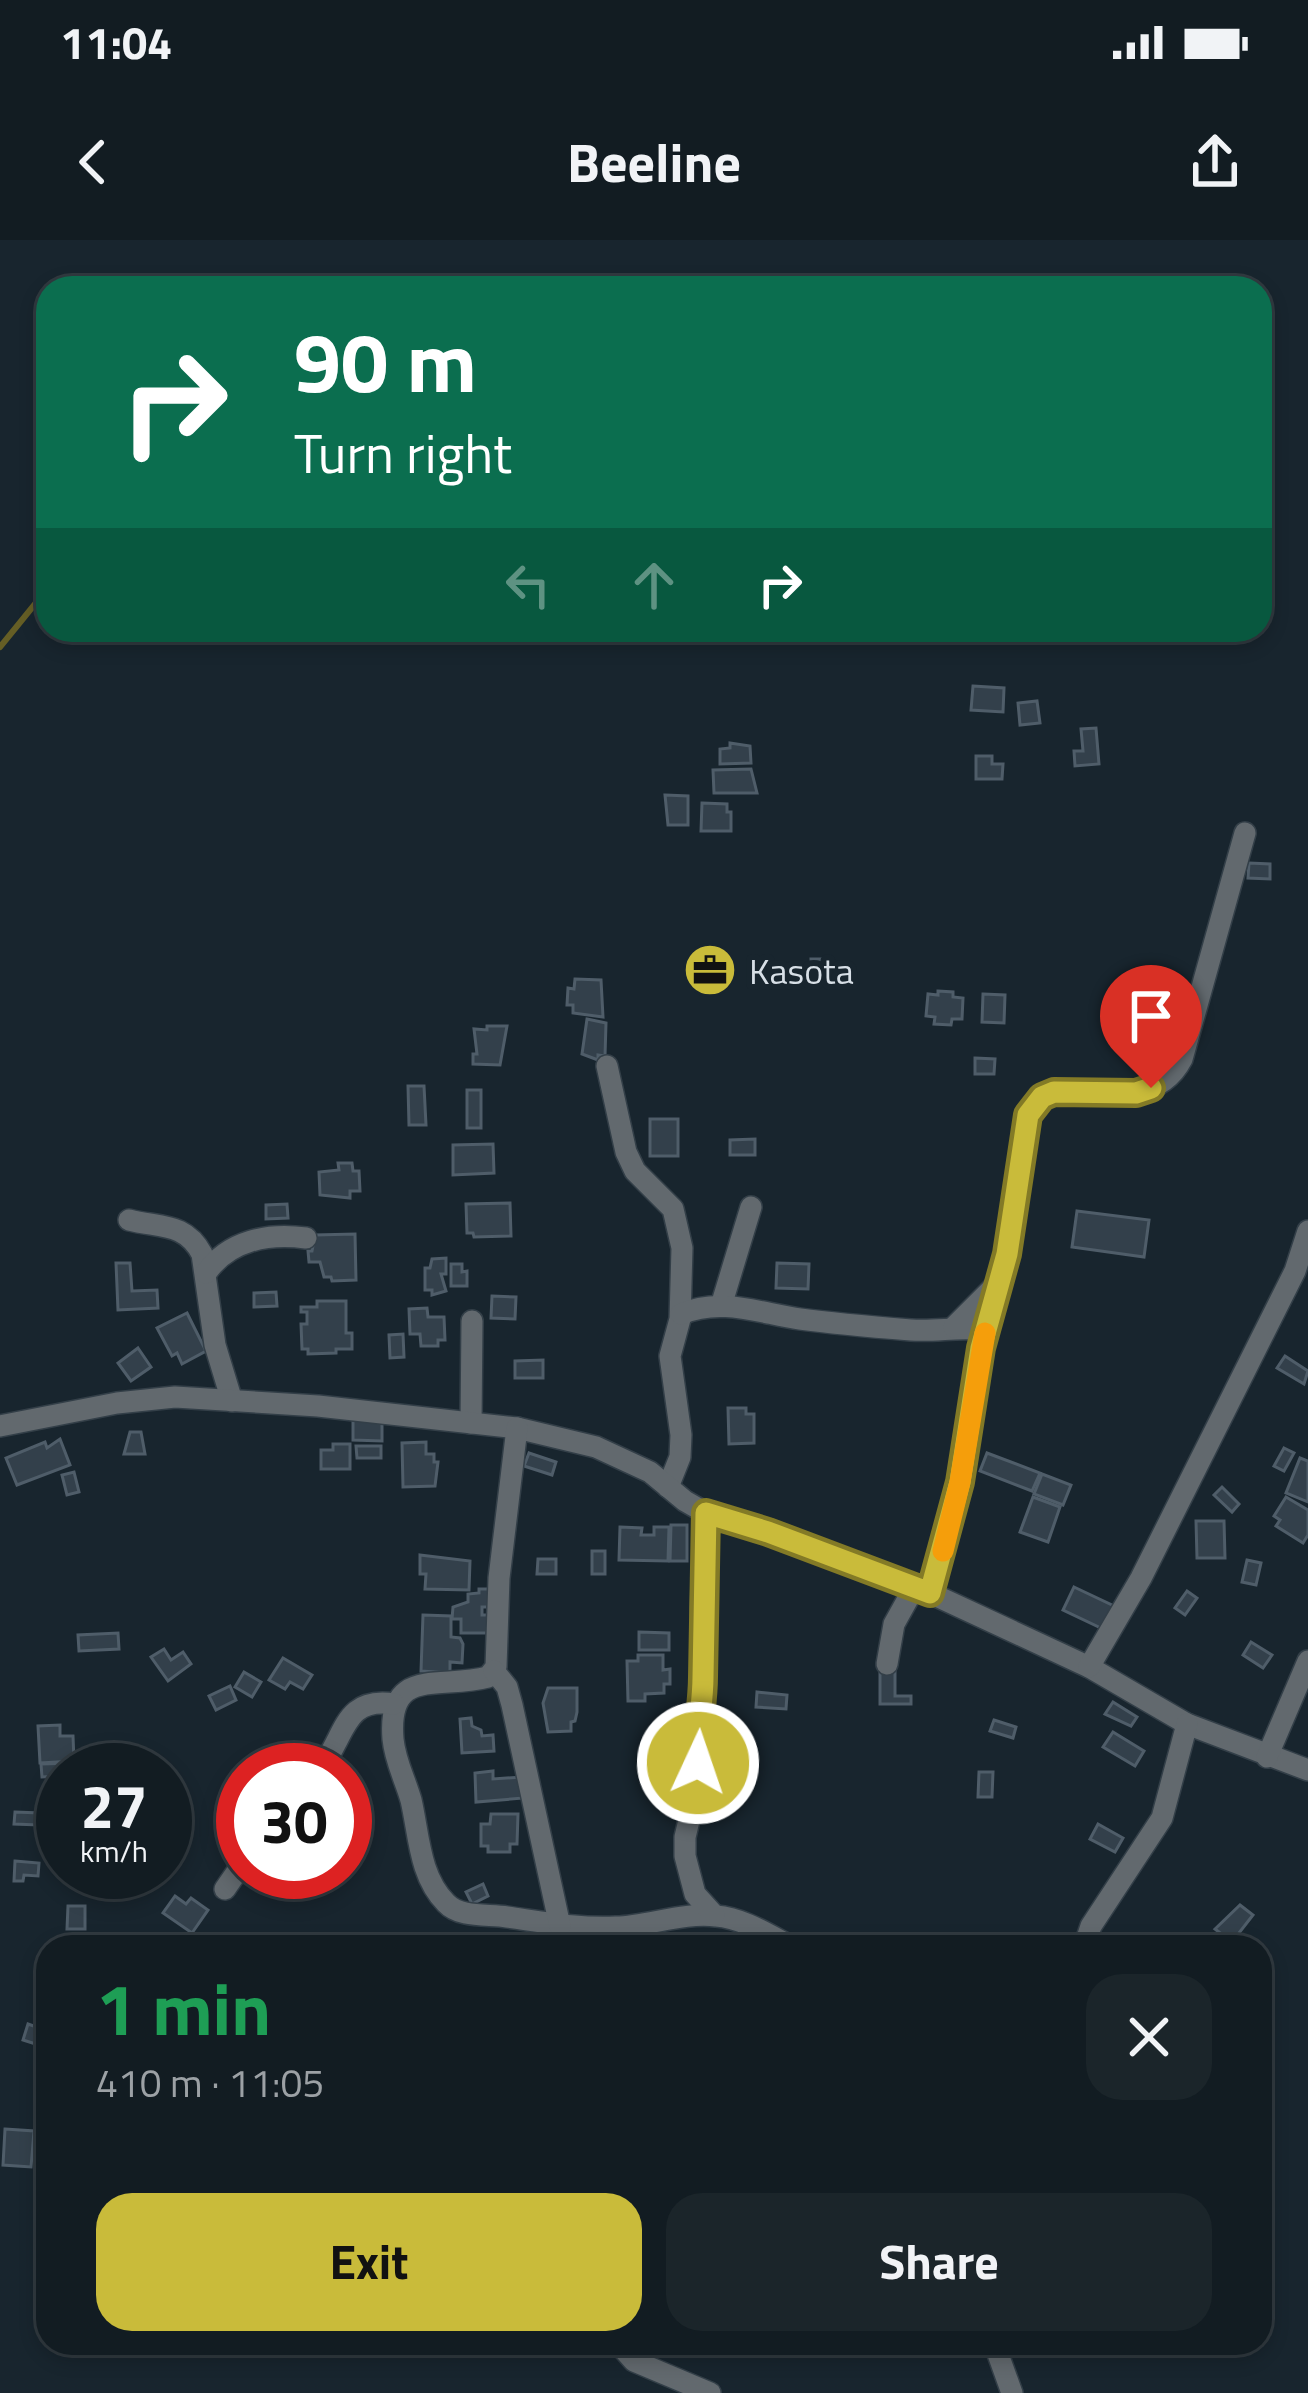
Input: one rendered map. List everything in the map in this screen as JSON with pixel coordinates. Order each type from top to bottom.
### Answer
[{"type":"street","points":[[886,1664],[893,1624],[922,1590],[960,1482],[986,1330],[1007,1254],[1028,1115],[1033,1104],[1054,1092],[1136,1093],[1173,1076],[1182,1059],[1245,833]]},
{"type":"street","points":[[607,1066],[634,1171],[673,1209],[679,1226],[681,1314],[670,1356],[681,1435],[680,1456],[668,1486]]},
{"type":"street","points":[[721,1306],[751,1207]]},
{"type":"street","points":[[129,1220],[186,1231],[202,1254],[214,1346],[232,1401]]},
{"type":"street","points":[[1089,1667],[1141,1578],[1295,1271],[1308,1232]]},
{"type":"street","points":[[206,1273],[224,1254],[260,1237],[306,1238]]},
{"type":"street","points":[[954,1327],[999,1282]]},
{"type":"street","points":[[681,1314],[721,1306],[904,1329],[986,1330]]},
{"type":"street","points":[[471,1424],[472,1321]]},
{"type":"street","points":[[0,1426],[147,1398],[232,1401],[517,1427],[628,1459],[706,1513],[922,1590],[1089,1667],[1187,1724],[1308,1770]]},
{"type":"street","points":[[517,1427],[499,1578],[494,1671],[507,1687],[512,1706],[560,1926]]},
{"type":"street","points":[[706,1513],[703,1676],[696,1728],[698,1784],[685,1856],[695,1894],[714,1915]]},
{"type":"street","points":[[1267,1757],[1308,1660]]},
{"type":"street","points":[[494,1671],[478,1680],[430,1682],[400,1695],[394,1704],[395,1758],[410,1796],[424,1862],[440,1895],[460,1912],[560,1926],[619,1927],[714,1915],[767,1935]]},
{"type":"street","points":[[338,1743],[356,1708],[368,1702],[394,1704]]},
{"type":"street","points":[[1087,1935],[1162,1818],[1187,1724]]},
{"type":"street","points":[[629,2355],[710,2393]]},
{"type":"street","points":[[998,2355],[1012,2393]]},
{"type":"building","points":[[973,686],[1004,688],[1003,712],[971,710]]},
{"type":"building","points":[[1037,701],[1040,723],[1020,725],[1018,703]]},
{"type":"building","points":[[1096,728],[1099,764],[1075,766],[1074,751],[1083,751],[1081,729]]},
{"type":"building","points":[[730,743],[750,746],[751,763],[720,764],[720,749],[730,748]]},
{"type":"building","points":[[976,756],[992,756],[992,764],[1003,764],[1002,779],[976,779]]},
{"type":"building","points":[[751,769],[757,793],[714,793],[713,770]]},
{"type":"building","points":[[665,795],[688,796],[688,825],[668,825]]},
{"type":"building","points":[[702,803],[727,804],[731,831],[701,831]]},
{"type":"building","points":[[1249,863],[1270,864],[1270,879],[1248,878]]},
{"type":"building","points":[[811,959],[821,959],[822,981],[812,982]]},
{"type":"building","points":[[575,979],[601,980],[603,1017],[573,1013],[573,1005],[567,1005],[568,988],[574,989]]},
{"type":"building","points":[[938,991],[963,998],[962,1019],[952,1019],[951,1025],[934,1024],[935,1017],[926,1016],[928,994],[938,995]]},
{"type":"building","points":[[983,994],[1005,995],[1004,1023],[982,1022]]},
{"type":"building","points":[[587,1019],[606,1023],[605,1056],[598,1055],[598,1060],[582,1054]]},
{"type":"building","points":[[1163,1025],[1173,1025],[1172,1065],[1150,1064],[1150,1048],[1163,1048]]},
{"type":"building","points":[[487,1026],[507,1026],[500,1065],[473,1064],[473,1054],[477,1054],[474,1029],[487,1030]]},
{"type":"building","points":[[975,1058],[995,1059],[994,1074],[975,1074]]},
{"type":"building","points":[[408,1086],[424,1086],[426,1125],[409,1125]]},
{"type":"building","points":[[467,1090],[481,1090],[481,1128],[467,1128]]},
{"type":"building","points":[[650,1119],[678,1119],[678,1156],[650,1156]]},
{"type":"building","points":[[755,1139],[755,1155],[730,1155],[730,1140]]},
{"type":"building","points":[[493,1144],[494,1173],[453,1175],[453,1145]]},
{"type":"building","points":[[338,1163],[352,1163],[353,1171],[359,1171],[360,1191],[350,1191],[350,1198],[320,1195],[319,1172],[339,1170]]},
{"type":"building","points":[[510,1203],[511,1236],[467,1233],[466,1204]]},
{"type":"building","points":[[287,1204],[288,1218],[266,1219],[266,1205]]},
{"type":"building","points":[[1077,1211],[1149,1220],[1144,1257],[1072,1247]]},
{"type":"building","points":[[355,1234],[356,1280],[332,1281],[324,1277],[320,1262],[309,1262],[315,1235]]},
{"type":"building","points":[[446,1258],[446,1274],[441,1274],[446,1291],[432,1295],[432,1290],[425,1290],[425,1268],[430,1268],[432,1259]]},
{"type":"building","points":[[116,1263],[130,1263],[132,1291],[157,1290],[158,1308],[118,1310]]},
{"type":"building","points":[[777,1263],[809,1264],[808,1289],[776,1288]]},
{"type":"building","points":[[451,1264],[462,1264],[467,1286],[451,1286]]},
{"type":"building","points":[[276,1292],[277,1306],[254,1307],[254,1293]]},
{"type":"building","points":[[492,1296],[516,1297],[515,1319],[491,1318]]},
{"type":"building","points":[[317,1301],[346,1301],[346,1333],[352,1333],[352,1349],[308,1354],[308,1349],[302,1349],[301,1324],[307,1324],[307,1312],[301,1312],[301,1307],[317,1307]]},
{"type":"building","points":[[427,1308],[428,1317],[444,1317],[445,1340],[438,1340],[438,1346],[421,1346],[420,1334],[410,1334],[409,1309]]},
{"type":"building","points":[[187,1313],[206,1351],[182,1364],[177,1353],[172,1356],[157,1328]]},
{"type":"building","points":[[403,1334],[404,1357],[390,1358],[389,1335]]},
{"type":"building","points":[[138,1348],[151,1367],[131,1381],[118,1363]]},
{"type":"building","points":[[1285,1356],[1308,1371],[1304,1384],[1277,1368]]},
{"type":"building","points":[[543,1360],[543,1378],[515,1378],[515,1361]]},
{"type":"building","points":[[728,1408],[746,1408],[746,1414],[754,1414],[754,1443],[729,1444]]},
{"type":"building","points":[[353,1419],[382,1422],[382,1441],[353,1440]]},
{"type":"building","points":[[130,1432],[141,1432],[145,1454],[124,1454]]},
{"type":"building","points":[[60,1439],[70,1465],[17,1485],[6,1458],[45,1442],[47,1448]]},
{"type":"building","points":[[426,1442],[426,1454],[434,1454],[438,1462],[435,1486],[403,1487],[402,1443]]},
{"type":"building","points":[[333,1444],[350,1444],[350,1469],[321,1469],[321,1450],[333,1450]]},
{"type":"building","points":[[356,1446],[381,1446],[381,1458],[357,1458]]},
{"type":"building","points":[[1284,1448],[1294,1453],[1284,1471],[1274,1466]]},
{"type":"building","points":[[529,1453],[556,1462],[552,1475],[524,1466]]},
{"type":"building","points":[[987,1453],[1040,1473],[1032,1491],[980,1471]]},
{"type":"building","points":[[1300,1458],[1308,1461],[1308,1502],[1286,1493]]},
{"type":"building","points":[[74,1472],[79,1492],[67,1495],[62,1475]]},
{"type":"building","points":[[1042,1474],[1071,1485],[1063,1505],[1034,1494]]},
{"type":"building","points":[[1222,1487],[1239,1504],[1232,1512],[1214,1495]]},
{"type":"building","points":[[1033,1497],[1060,1507],[1048,1542],[1020,1532]]},
{"type":"building","points":[[1286,1497],[1308,1510],[1308,1535],[1303,1543],[1276,1526],[1280,1520],[1274,1516]]},
{"type":"building","points":[[1196,1521],[1224,1521],[1225,1558],[1197,1558]]},
{"type":"building","points":[[671,1525],[687,1525],[687,1561],[670,1561]]},
{"type":"building","points":[[620,1527],[642,1528],[641,1535],[654,1535],[654,1527],[669,1527],[668,1561],[619,1560]]},
{"type":"building","points":[[592,1551],[605,1551],[605,1574],[592,1574]]},
{"type":"building","points":[[420,1555],[470,1561],[469,1590],[425,1589]]},
{"type":"building","points":[[538,1559],[556,1559],[556,1574],[537,1574]]},
{"type":"building","points":[[1247,1560],[1261,1563],[1256,1585],[1242,1582]]},
{"type":"building","points":[[1074,1587],[1114,1606],[1103,1629],[1063,1610]]},
{"type":"building","points":[[479,1589],[495,1589],[495,1607],[482,1607],[482,1615],[494,1615],[494,1633],[461,1633],[461,1619],[452,1619],[453,1607],[468,1602],[468,1594],[479,1593]]},
{"type":"building","points":[[1187,1591],[1197,1598],[1185,1615],[1175,1608]]},
{"type":"building","points":[[423,1615],[451,1616],[451,1637],[460,1638],[463,1644],[462,1663],[450,1662],[450,1673],[421,1671]]},
{"type":"building","points":[[639,1632],[669,1633],[669,1650],[639,1650]]},
{"type":"building","points":[[118,1633],[119,1649],[79,1651],[78,1635]]},
{"type":"building","points":[[1251,1642],[1272,1655],[1263,1668],[1243,1655]]},
{"type":"building","points":[[164,1649],[171,1660],[183,1652],[191,1664],[168,1681],[151,1657]]},
{"type":"building","points":[[638,1655],[663,1655],[670,1684],[664,1684],[664,1693],[645,1694],[645,1701],[628,1701],[627,1661],[638,1661]]},
{"type":"building","points":[[283,1658],[312,1675],[303,1689],[290,1682],[285,1689],[269,1680]]},
{"type":"building","points":[[895,1670],[895,1696],[911,1696],[911,1704],[880,1704],[880,1671]]},
{"type":"building","points":[[244,1672],[261,1682],[252,1697],[235,1687]]},
{"type":"building","points":[[230,1686],[236,1700],[216,1710],[209,1696]]},
{"type":"building","points":[[548,1688],[577,1688],[571,1731],[548,1732],[543,1703]]},
{"type":"building","points":[[757,1692],[787,1695],[786,1709],[756,1707]]},
{"type":"building","points":[[1113,1702],[1137,1717],[1131,1726],[1105,1714]]},
{"type":"building","points":[[471,1718],[482,1736],[493,1735],[494,1751],[462,1753],[460,1719]]},
{"type":"building","points":[[994,1720],[1016,1727],[1013,1738],[990,1731]]},
{"type":"building","points":[[60,1725],[60,1736],[73,1736],[73,1743],[39,1743],[38,1726]]},
{"type":"building","points":[[1113,1732],[1144,1751],[1135,1766],[1103,1747]]},
{"type":"building","points":[[493,1771],[493,1779],[522,1777],[524,1798],[476,1802],[475,1773]]},
{"type":"building","points":[[979,1772],[993,1772],[992,1797],[978,1797]]},
{"type":"building","points":[[15,1812],[36,1813],[36,1825],[14,1824]]},
{"type":"building","points":[[491,1814],[518,1814],[517,1844],[510,1844],[510,1852],[488,1852],[488,1846],[481,1846],[481,1824],[490,1824]]},
{"type":"building","points":[[1098,1824],[1123,1838],[1115,1852],[1090,1839]]},
{"type":"building","points":[[15,1861],[36,1863],[36,1876],[14,1881]]},
{"type":"building","points":[[483,1884],[488,1896],[472,1904],[466,1892]]},
{"type":"building","points":[[173,1899],[186,1904],[192,1899],[208,1910],[192,1933],[163,1913]]},
{"type":"building","points":[[1240,1905],[1253,1915],[1237,1935],[1223,1935],[1215,1929]]},
{"type":"building","points":[[68,1906],[85,1906],[85,1929],[67,1929]]},
{"type":"building","points":[[28,2024],[36,2027],[36,2044],[23,2040]]},
{"type":"building","points":[[5,2129],[34,2131],[31,2167],[3,2165]]},
{"type":"waterway","points":[[0,647],[36,603]]},
{"type":"slow traffic","points":[[943,1551],[960,1482],[985,1333]]},
{"type":"place","name":"Kasota","points":[[710,970]]},
{"type":"route","points":[[698,1763],[706,1513],[930,1593],[960,1482],[981,1348],[1007,1254],[1028,1115],[1033,1104],[1054,1092],[1136,1093],[1151,1088]]}]
